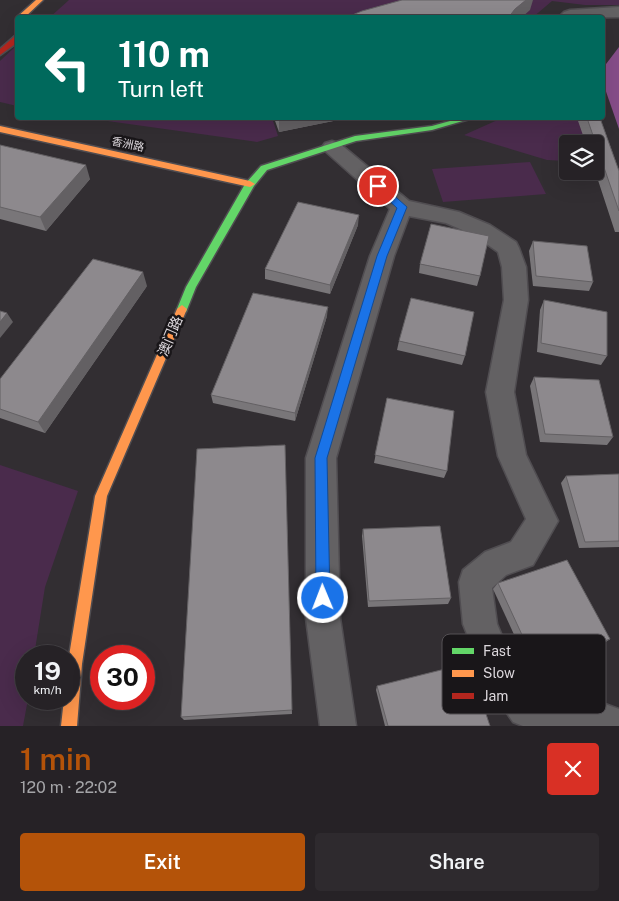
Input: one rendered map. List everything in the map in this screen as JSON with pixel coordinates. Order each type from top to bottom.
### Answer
[{"type":"street","points":[[22,15],[40,0]]},
{"type":"street","points":[[570,15],[619,12]]},
{"type":"street","points":[[7,27],[15,20]]},
{"type":"street","points":[[0,53],[15,40]]},
{"type":"street","points":[[252,165],[264,168],[355,139],[432,128],[462,120]]},
{"type":"street","name":"香洲路","points":[[0,129],[250,184]]},
{"type":"street","points":[[332,147],[402,207],[451,217],[482,230],[508,248],[514,267],[516,300],[500,392],[512,456],[543,521],[522,554],[496,563],[475,582],[480,624],[484,634]]},
{"type":"street","name":"澳门路","points":[[69,726],[75,664],[101,496],[191,287],[250,184],[264,168]]},
{"type":"street","points":[[338,726],[323,618],[321,458],[382,256],[402,207]]},
{"type":"street","points":[[540,714],[566,723],[605,722],[616,726]]},
{"type":"shaded area","points":[[69,0],[619,0],[619,5],[585,5],[552,1],[536,15],[52,15]]},
{"type":"shaded area","points":[[15,47],[15,106],[0,102],[0,61]]},
{"type":"shaded area","points":[[619,47],[619,129],[605,89],[605,65]]},
{"type":"shaded area","points":[[100,120],[273,120],[278,136],[257,142]]},
{"type":"shaded area","points":[[498,120],[581,120],[586,135],[559,135],[559,161],[547,160],[464,135]]},
{"type":"shaded area","points":[[530,162],[546,194],[443,202],[432,169]]},
{"type":"shaded area","points":[[0,465],[78,491],[45,587],[36,645],[15,645],[15,710],[26,710],[23,726],[0,726]]},
{"type":"building","points":[[402,0],[526,0],[510,15],[352,15]]},
{"type":"building","points":[[588,120],[601,120],[619,171],[619,211],[604,167],[604,135],[593,135]]},
{"type":"building","points":[[0,145],[86,165],[40,217],[0,207]]},
{"type":"building","points":[[298,202],[359,215],[330,285],[265,269]]},
{"type":"building","points":[[431,224],[489,236],[480,276],[420,264]]},
{"type":"building","points":[[533,241],[587,246],[593,282],[536,276]]},
{"type":"building","points":[[93,259],[143,272],[38,422],[0,409],[0,379]]},
{"type":"building","points":[[253,293],[328,307],[295,413],[211,395]]},
{"type":"building","points":[[411,298],[474,312],[465,356],[399,341]]},
{"type":"building","points":[[544,300],[607,312],[607,356],[541,343]]},
{"type":"building","points":[[0,311],[7,313],[0,322]]},
{"type":"building","points":[[534,377],[599,380],[613,437],[545,434]]},
{"type":"building","points":[[387,398],[454,411],[447,471],[375,455]]},
{"type":"building","points":[[285,445],[292,710],[181,717],[197,449]]},
{"type":"building","points":[[619,474],[619,541],[585,542],[566,476]]},
{"type":"building","points":[[440,526],[451,598],[369,601],[363,529]]},
{"type":"building","points":[[567,560],[610,639],[606,640],[606,634],[522,634],[498,583]]},
{"type":"building","points":[[442,670],[442,714],[486,714],[490,726],[388,726],[377,686]]},
{"type":"traffic: fast","points":[[182,309],[191,287],[250,184],[264,168],[355,139],[432,128],[462,120]]},
{"type":"traffic: slow","points":[[22,15],[40,0]]},
{"type":"traffic: slow","points":[[0,129],[250,184]]},
{"type":"traffic: slow","points":[[69,726],[75,664],[101,496],[182,309]]},
{"type":"traffic: jam","points":[[0,53],[15,40]]},
{"type":"route","points":[[323,598],[321,458],[382,256],[402,207],[378,186]]}]
